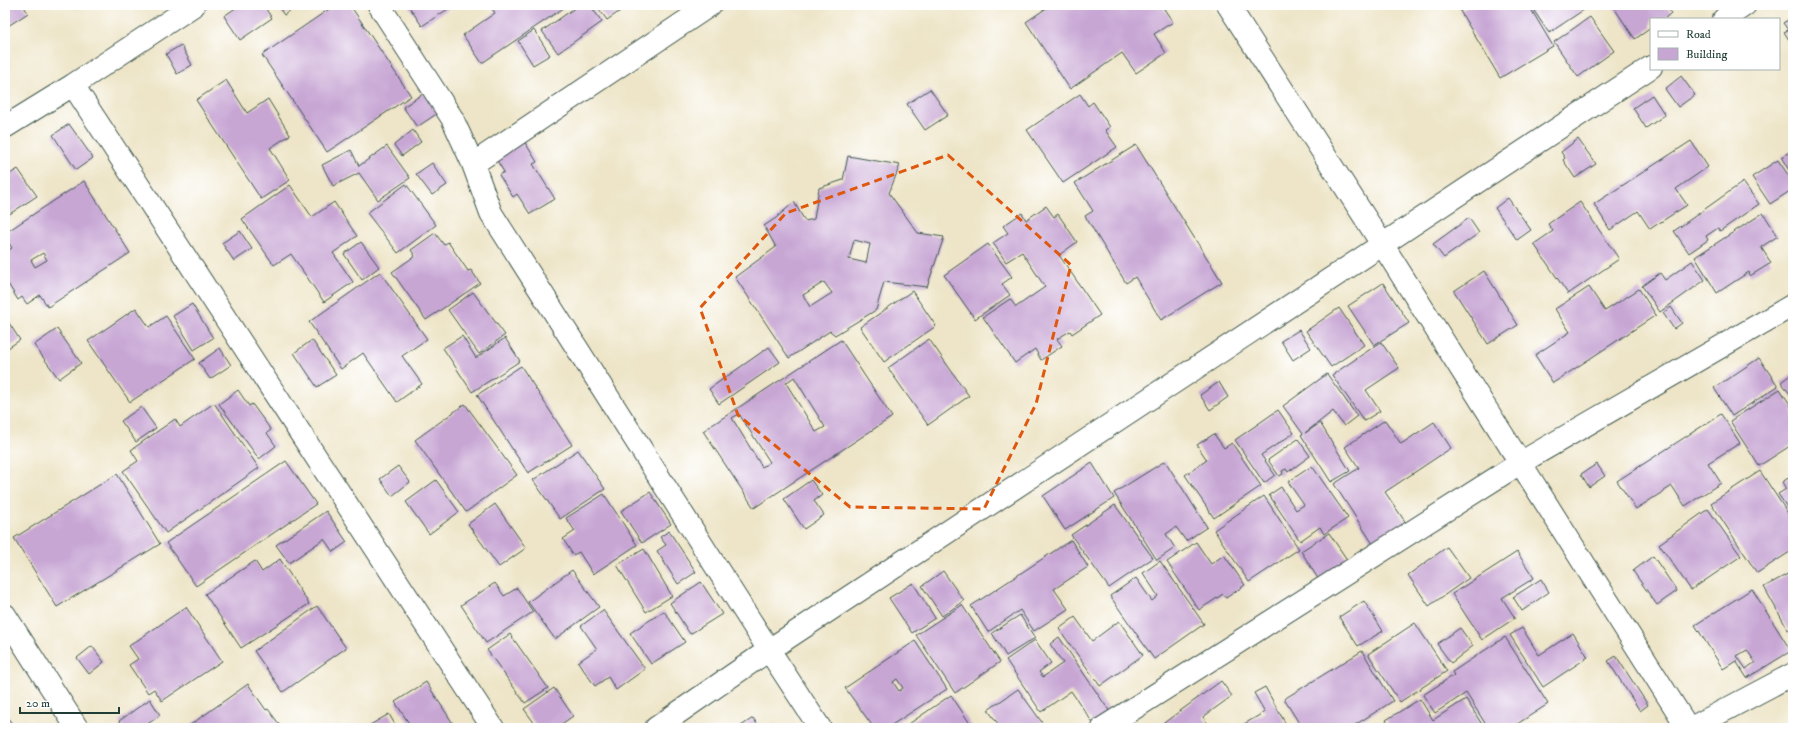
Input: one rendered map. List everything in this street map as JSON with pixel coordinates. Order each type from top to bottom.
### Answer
[{"type":"street","points":[[5,127],[73,85],[194,5]]},
{"type":"street","points":[[379,5],[452,118],[473,164],[492,213],[820,728]]},
{"type":"street","points":[[473,164],[710,5]]},
{"type":"street","points":[[1228,5],[1690,728],[1793,674]]},
{"type":"street","points":[[1726,18],[1745,5]]},
{"type":"street","points":[[656,728],[769,650],[1650,68]]},
{"type":"street","points":[[73,85],[493,728]]},
{"type":"street","points":[[1103,728],[1520,463],[1793,306]]},
{"type":"street","points":[[5,615],[77,728]]},
{"type":"highlighted area","points":[[948,155],[1071,265],[1036,404],[984,509],[850,507],[738,415],[700,308],[786,213]]},
{"type":"building","points":[[5,5],[23,5],[28,13],[5,28]]},
{"type":"building","points":[[240,5],[263,5],[272,18],[240,40],[224,16]]},
{"type":"building","points":[[277,5],[298,5],[284,15]]},
{"type":"building","points":[[335,5],[350,5],[411,96],[327,152],[262,55]]},
{"type":"building","points":[[408,5],[454,5],[422,26]]},
{"type":"building","points":[[490,5],[568,5],[482,63],[463,35],[495,13]]},
{"type":"building","points":[[579,5],[590,5],[602,22],[558,53],[542,31]]},
{"type":"building","points":[[596,5],[629,5],[607,20]]},
{"type":"building","points":[[1051,5],[1171,5],[1164,9],[1173,22],[1154,34],[1166,53],[1136,73],[1122,53],[1070,89],[1026,22]]},
{"type":"building","points":[[1471,5],[1536,5],[1538,8],[1532,11],[1553,46],[1500,78],[1460,11]]},
{"type":"building","points":[[1544,5],[1591,5],[1549,33],[1534,11]]},
{"type":"building","points":[[1612,5],[1666,5],[1671,13],[1665,18],[1650,18],[1650,29],[1635,39]]},
{"type":"building","points":[[1590,17],[1614,51],[1578,77],[1554,42]]},
{"type":"building","points":[[1793,17],[1793,46],[1784,32],[1788,30],[1783,23]]},
{"type":"building","points":[[534,30],[550,55],[533,65],[518,41]]},
{"type":"building","points":[[181,45],[192,65],[177,74],[166,54]]},
{"type":"building","points":[[1681,76],[1695,95],[1678,107],[1665,89]]},
{"type":"building","points":[[226,80],[247,113],[268,99],[290,135],[270,148],[290,180],[261,199],[196,100]]},
{"type":"building","points":[[430,89],[444,109],[417,127],[403,107]]},
{"type":"building","points":[[930,89],[948,115],[925,130],[907,104]]},
{"type":"building","points":[[1080,94],[1088,106],[1093,102],[1110,127],[1105,130],[1117,147],[1063,183],[1027,130]]},
{"type":"building","points":[[1652,95],[1665,115],[1646,128],[1633,108]]},
{"type":"building","points":[[69,124],[93,158],[76,170],[53,135]]},
{"type":"building","points":[[413,130],[421,142],[402,156],[394,145]]},
{"type":"building","points":[[521,136],[537,162],[533,164],[555,199],[530,214],[517,194],[513,197],[499,175],[504,172],[493,154]]},
{"type":"building","points":[[1578,139],[1596,164],[1575,178],[1563,160],[1565,158],[1561,152]]},
{"type":"building","points":[[1691,141],[1708,167],[1676,189],[1687,205],[1650,229],[1638,211],[1610,230],[1594,204]]},
{"type":"building","points":[[1136,145],[1222,282],[1161,320],[1135,277],[1126,283],[1085,216],[1093,211],[1075,183]]},
{"type":"building","points":[[387,146],[410,178],[378,200],[359,173],[333,186],[322,165],[351,150],[359,166]]},
{"type":"building","points":[[1793,150],[1793,177],[1781,157]]},
{"type":"building","points":[[848,156],[900,165],[889,193],[918,233],[944,237],[927,287],[884,282],[876,310],[835,335],[830,331],[789,358],[735,277],[776,247],[764,226],[776,218],[794,202],[805,221],[814,219],[819,188],[843,180]],"holes":[[[854,240],[870,244],[866,263],[849,259]],[[824,282],[832,293],[810,307],[803,295]]]},
{"type":"building","points":[[1778,160],[1793,182],[1793,189],[1770,204],[1752,177]]},
{"type":"building","points":[[432,163],[447,185],[432,195],[416,174]]},
{"type":"building","points":[[18,169],[37,196],[5,217],[5,177]]},
{"type":"building","points":[[84,181],[130,253],[48,307],[40,295],[27,304],[22,297],[18,300],[5,279],[5,253],[12,248],[5,237],[5,233]],"holes":[[[43,253],[47,260],[35,267],[31,260]]]},
{"type":"building","points":[[1743,182],[1759,204],[1720,231],[1718,228],[1706,236],[1708,240],[1689,253],[1674,231]]},
{"type":"building","points":[[406,184],[436,225],[398,253],[367,213]]},
{"type":"building","points":[[290,185],[312,217],[334,202],[357,236],[333,253],[353,282],[324,302],[291,254],[274,265],[242,219]]},
{"type":"building","points":[[1508,198],[1531,230],[1517,240],[1495,208]]},
{"type":"building","points":[[1580,202],[1619,259],[1568,294],[1534,244],[1553,231],[1548,224]]},
{"type":"building","points":[[1046,206],[1054,217],[1058,214],[1077,242],[1059,255],[1100,315],[1072,334],[1070,331],[1057,339],[1062,346],[1041,360],[1035,349],[1015,363],[983,317],[1010,299],[1016,307],[1045,287],[1022,252],[1006,262],[993,243],[1008,233],[1003,226],[1022,213],[1026,220]]},
{"type":"building","points":[[1763,213],[1778,236],[1761,247],[1771,263],[1750,276],[1749,272],[1717,293],[1695,257]]},
{"type":"building","points":[[1469,218],[1479,233],[1444,258],[1433,244]]},
{"type":"building","points":[[240,231],[252,249],[234,261],[222,243]]},
{"type":"building","points":[[435,233],[444,245],[448,242],[468,271],[471,270],[480,283],[426,320],[392,272],[415,256],[411,250]]},
{"type":"building","points":[[361,242],[379,267],[362,280],[344,254]]},
{"type":"building","points":[[988,244],[1012,277],[1002,284],[1010,295],[975,319],[944,275]]},
{"type":"building","points":[[1692,261],[1705,280],[1660,312],[1642,286],[1660,273],[1665,280]]},
{"type":"building","points":[[1484,271],[1518,325],[1488,344],[1454,291]]},
{"type":"building","points":[[380,272],[427,339],[402,356],[422,384],[397,402],[363,353],[341,369],[309,322]]},
{"type":"building","points":[[1383,283],[1409,323],[1374,345],[1348,306]]},
{"type":"building","points":[[1589,287],[1605,311],[1639,289],[1656,315],[1553,383],[1535,355],[1570,332],[1555,309]]},
{"type":"building","points":[[912,291],[936,326],[884,362],[860,327]]},
{"type":"building","points":[[473,292],[505,335],[479,354],[448,310]]},
{"type":"building","points":[[192,304],[213,338],[194,350],[173,316]]},
{"type":"building","points":[[1671,307],[1682,323],[1674,329],[1663,313]]},
{"type":"building","points":[[136,308],[149,327],[166,316],[195,359],[130,402],[88,341]]},
{"type":"building","points":[[1339,308],[1364,345],[1331,367],[1306,331]]},
{"type":"building","points":[[5,317],[20,340],[5,350]]},
{"type":"building","points":[[57,329],[81,363],[59,379],[34,345]]},
{"type":"building","points":[[1299,330],[1311,348],[1293,360],[1281,341]]},
{"type":"building","points":[[462,336],[476,358],[505,338],[520,361],[472,392],[443,348]]},
{"type":"building","points":[[929,339],[969,396],[928,425],[888,368]]},
{"type":"building","points":[[312,340],[336,375],[317,387],[294,353]]},
{"type":"building","points":[[841,340],[892,417],[754,508],[703,431]],"holes":[[[794,377],[825,427],[816,432],[786,383]],[[739,414],[770,462],[762,467],[732,418]]]},
{"type":"building","points":[[1381,342],[1399,368],[1366,390],[1380,411],[1364,421],[1332,375]]},
{"type":"building","points":[[769,347],[780,362],[719,404],[709,389]]},
{"type":"building","points":[[220,348],[231,365],[210,379],[199,363]]},
{"type":"building","points":[[1759,358],[1778,386],[1732,416],[1714,388]]},
{"type":"building","points":[[521,366],[572,445],[528,473],[477,395]]},
{"type":"building","points":[[1793,373],[1793,398],[1781,382]]},
{"type":"building","points":[[1327,374],[1357,416],[1344,426],[1333,411],[1305,433],[1320,423],[1350,471],[1331,482],[1301,435],[1303,434],[1283,406]]},
{"type":"building","points":[[1219,382],[1228,397],[1210,410],[1200,395]]},
{"type":"building","points":[[1780,389],[1793,409],[1793,444],[1759,466],[1730,421]]},
{"type":"building","points":[[238,390],[249,406],[252,404],[271,430],[267,433],[276,446],[259,459],[219,404]]},
{"type":"building","points":[[214,403],[259,468],[166,533],[123,471],[138,461],[131,450],[175,419],[180,427]]},
{"type":"building","points":[[465,404],[517,475],[466,512],[415,440]]},
{"type":"building","points":[[141,407],[156,428],[136,442],[121,421]]},
{"type":"building","points":[[1278,410],[1294,433],[1261,455],[1275,475],[1264,483],[1235,440]]},
{"type":"building","points":[[1721,414],[1740,443],[1708,463],[1721,483],[1685,506],[1672,486],[1636,509],[1617,481]]},
{"type":"building","points":[[1385,420],[1401,444],[1434,422],[1451,448],[1385,492],[1408,526],[1375,547],[1334,484],[1359,468],[1345,447]]},
{"type":"building","points":[[1214,434],[1224,448],[1232,443],[1261,486],[1214,518],[1185,475],[1207,460],[1197,445]]},
{"type":"building","points":[[1298,439],[1310,456],[1288,472],[1286,469],[1282,471],[1283,474],[1279,476],[1268,460]]},
{"type":"building","points":[[578,450],[605,489],[560,519],[533,480]]},
{"type":"building","points":[[286,461],[316,504],[196,586],[166,543]]},
{"type":"building","points":[[1165,461],[1207,527],[1186,541],[1176,527],[1166,534],[1175,548],[1157,560],[1114,493]]},
{"type":"building","points":[[1092,463],[1114,498],[1065,530],[1043,496]]},
{"type":"building","points":[[1597,464],[1605,476],[1589,487],[1581,474]]},
{"type":"building","points":[[398,466],[410,482],[392,496],[380,479]]},
{"type":"building","points":[[1312,466],[1348,518],[1324,534],[1320,527],[1300,541],[1269,495],[1281,487],[1296,510],[1304,505],[1288,482]]},
{"type":"building","points":[[1760,471],[1793,521],[1793,550],[1757,573],[1711,503]]},
{"type":"building","points":[[117,474],[160,544],[57,607],[14,538]]},
{"type":"building","points":[[1793,475],[1793,516],[1778,494],[1786,489],[1782,482]]},
{"type":"building","points":[[436,480],[459,512],[429,534],[406,502]]},
{"type":"building","points":[[811,480],[822,495],[814,501],[824,515],[804,529],[784,499]]},
{"type":"building","points":[[650,492],[671,524],[642,543],[621,511]]},
{"type":"building","points":[[604,494],[637,545],[593,574],[579,552],[573,555],[563,539],[575,531],[566,518]]},
{"type":"building","points":[[1264,496],[1299,549],[1249,582],[1214,530]]},
{"type":"building","points":[[495,504],[526,548],[499,567],[468,524]]},
{"type":"building","points":[[1115,505],[1153,558],[1109,588],[1071,535]]},
{"type":"building","points":[[1708,509],[1741,556],[1691,590],[1659,544]]},
{"type":"building","points":[[326,511],[347,542],[333,552],[324,539],[289,563],[276,545]]},
{"type":"building","points":[[669,531],[696,572],[678,584],[657,551],[666,545],[660,537]]},
{"type":"building","points":[[1329,533],[1350,564],[1320,582],[1301,551]]},
{"type":"building","points":[[1071,540],[1088,567],[1054,589],[1068,609],[1034,631],[1020,610],[988,632],[971,606]]},
{"type":"building","points":[[1196,542],[1211,564],[1224,555],[1245,585],[1226,598],[1223,594],[1199,610],[1167,562]]},
{"type":"building","points":[[1447,547],[1469,578],[1429,606],[1408,575]]},
{"type":"building","points":[[644,549],[672,596],[646,612],[617,565]]},
{"type":"building","points":[[1517,552],[1534,578],[1502,598],[1515,618],[1482,640],[1452,594]]},
{"type":"building","points":[[1653,556],[1677,591],[1657,605],[1633,571]]},
{"type":"building","points":[[280,559],[309,604],[241,648],[205,594],[255,561],[262,572]]},
{"type":"building","points":[[1160,561],[1204,624],[1154,659],[1110,596],[1136,578],[1152,601],[1158,596],[1143,573]]},
{"type":"building","points":[[572,570],[599,607],[555,639],[528,602]]},
{"type":"building","points":[[943,571],[964,601],[942,616],[922,586]]},
{"type":"building","points":[[1793,571],[1793,627],[1788,630],[1764,587]]},
{"type":"building","points":[[1541,579],[1549,592],[1522,611],[1513,597]]},
{"type":"building","points":[[701,582],[722,614],[690,634],[670,603]]},
{"type":"building","points":[[495,583],[504,596],[517,588],[533,612],[486,643],[461,605]]},
{"type":"building","points":[[913,583],[935,618],[912,633],[889,598]]},
{"type":"building","points":[[1752,589],[1791,651],[1747,678],[1736,661],[1723,669],[1695,625]],"holes":[[[1747,650],[1755,662],[1746,669],[1737,656]]]},
{"type":"building","points":[[1364,601],[1383,631],[1358,646],[1339,617]]},
{"type":"building","points":[[962,605],[1000,662],[955,693],[916,635]]},
{"type":"building","points":[[317,606],[346,648],[283,692],[254,651]]},
{"type":"building","points":[[186,607],[222,661],[162,701],[154,689],[148,693],[129,665],[138,659],[129,646]]},
{"type":"building","points":[[603,610],[645,669],[616,690],[608,677],[595,686],[578,662],[597,649],[581,626]]},
{"type":"building","points":[[664,611],[685,642],[651,664],[630,633]]},
{"type":"building","points":[[1020,615],[1035,638],[1006,656],[992,633]]},
{"type":"building","points":[[1075,617],[1092,641],[1119,621],[1143,655],[1100,686],[1059,629]]},
{"type":"building","points":[[1415,623],[1447,671],[1400,702],[1368,654]]},
{"type":"building","points":[[1460,628],[1473,646],[1451,663],[1437,644]]},
{"type":"building","points":[[1522,628],[1539,655],[1573,633],[1588,657],[1543,687],[1510,635]]},
{"type":"building","points":[[510,634],[548,688],[525,703],[487,650]]},
{"type":"building","points":[[1059,637],[1112,715],[1095,726],[1071,691],[1041,712],[1006,660],[1035,640],[1051,663],[1039,672],[1043,677],[1063,663],[1050,644]]},
{"type":"building","points":[[1505,637],[1548,704],[1511,728],[1488,728],[1466,693],[1435,713],[1423,695],[1454,675],[1452,672]]},
{"type":"building","points":[[915,641],[947,689],[887,728],[874,728],[845,688]],"holes":[[[897,679],[903,688],[899,691],[893,682]]]},
{"type":"building","points":[[92,646],[104,662],[89,674],[77,658]]},
{"type":"building","points":[[1362,651],[1393,701],[1350,728],[1302,728],[1284,699]]},
{"type":"building","points":[[1616,656],[1648,705],[1640,711],[1608,661]]},
{"type":"building","points":[[1221,681],[1232,696],[1203,717],[1211,728],[1157,728]]},
{"type":"building","points":[[426,682],[456,728],[412,728],[395,702]]},
{"type":"building","points":[[248,684],[266,710],[268,709],[282,728],[186,728]]},
{"type":"building","points":[[1265,687],[1288,728],[1237,728],[1265,712],[1254,693]]},
{"type":"building","points":[[554,688],[573,716],[556,728],[538,728],[524,709]]},
{"type":"building","points":[[1018,689],[1046,728],[1001,728],[988,710]]},
{"type":"building","points":[[951,695],[973,728],[903,728]]},
{"type":"building","points":[[150,699],[160,715],[142,728],[124,728],[119,721]]},
{"type":"building","points":[[1420,699],[1433,720],[1466,699],[1483,726],[1479,728],[1391,728],[1386,720]]},
{"type":"building","points":[[5,714],[15,728],[5,728]]},
{"type":"building","points":[[389,714],[397,728],[365,728]]},
{"type":"building","points":[[753,718],[760,728],[738,728]]}]
